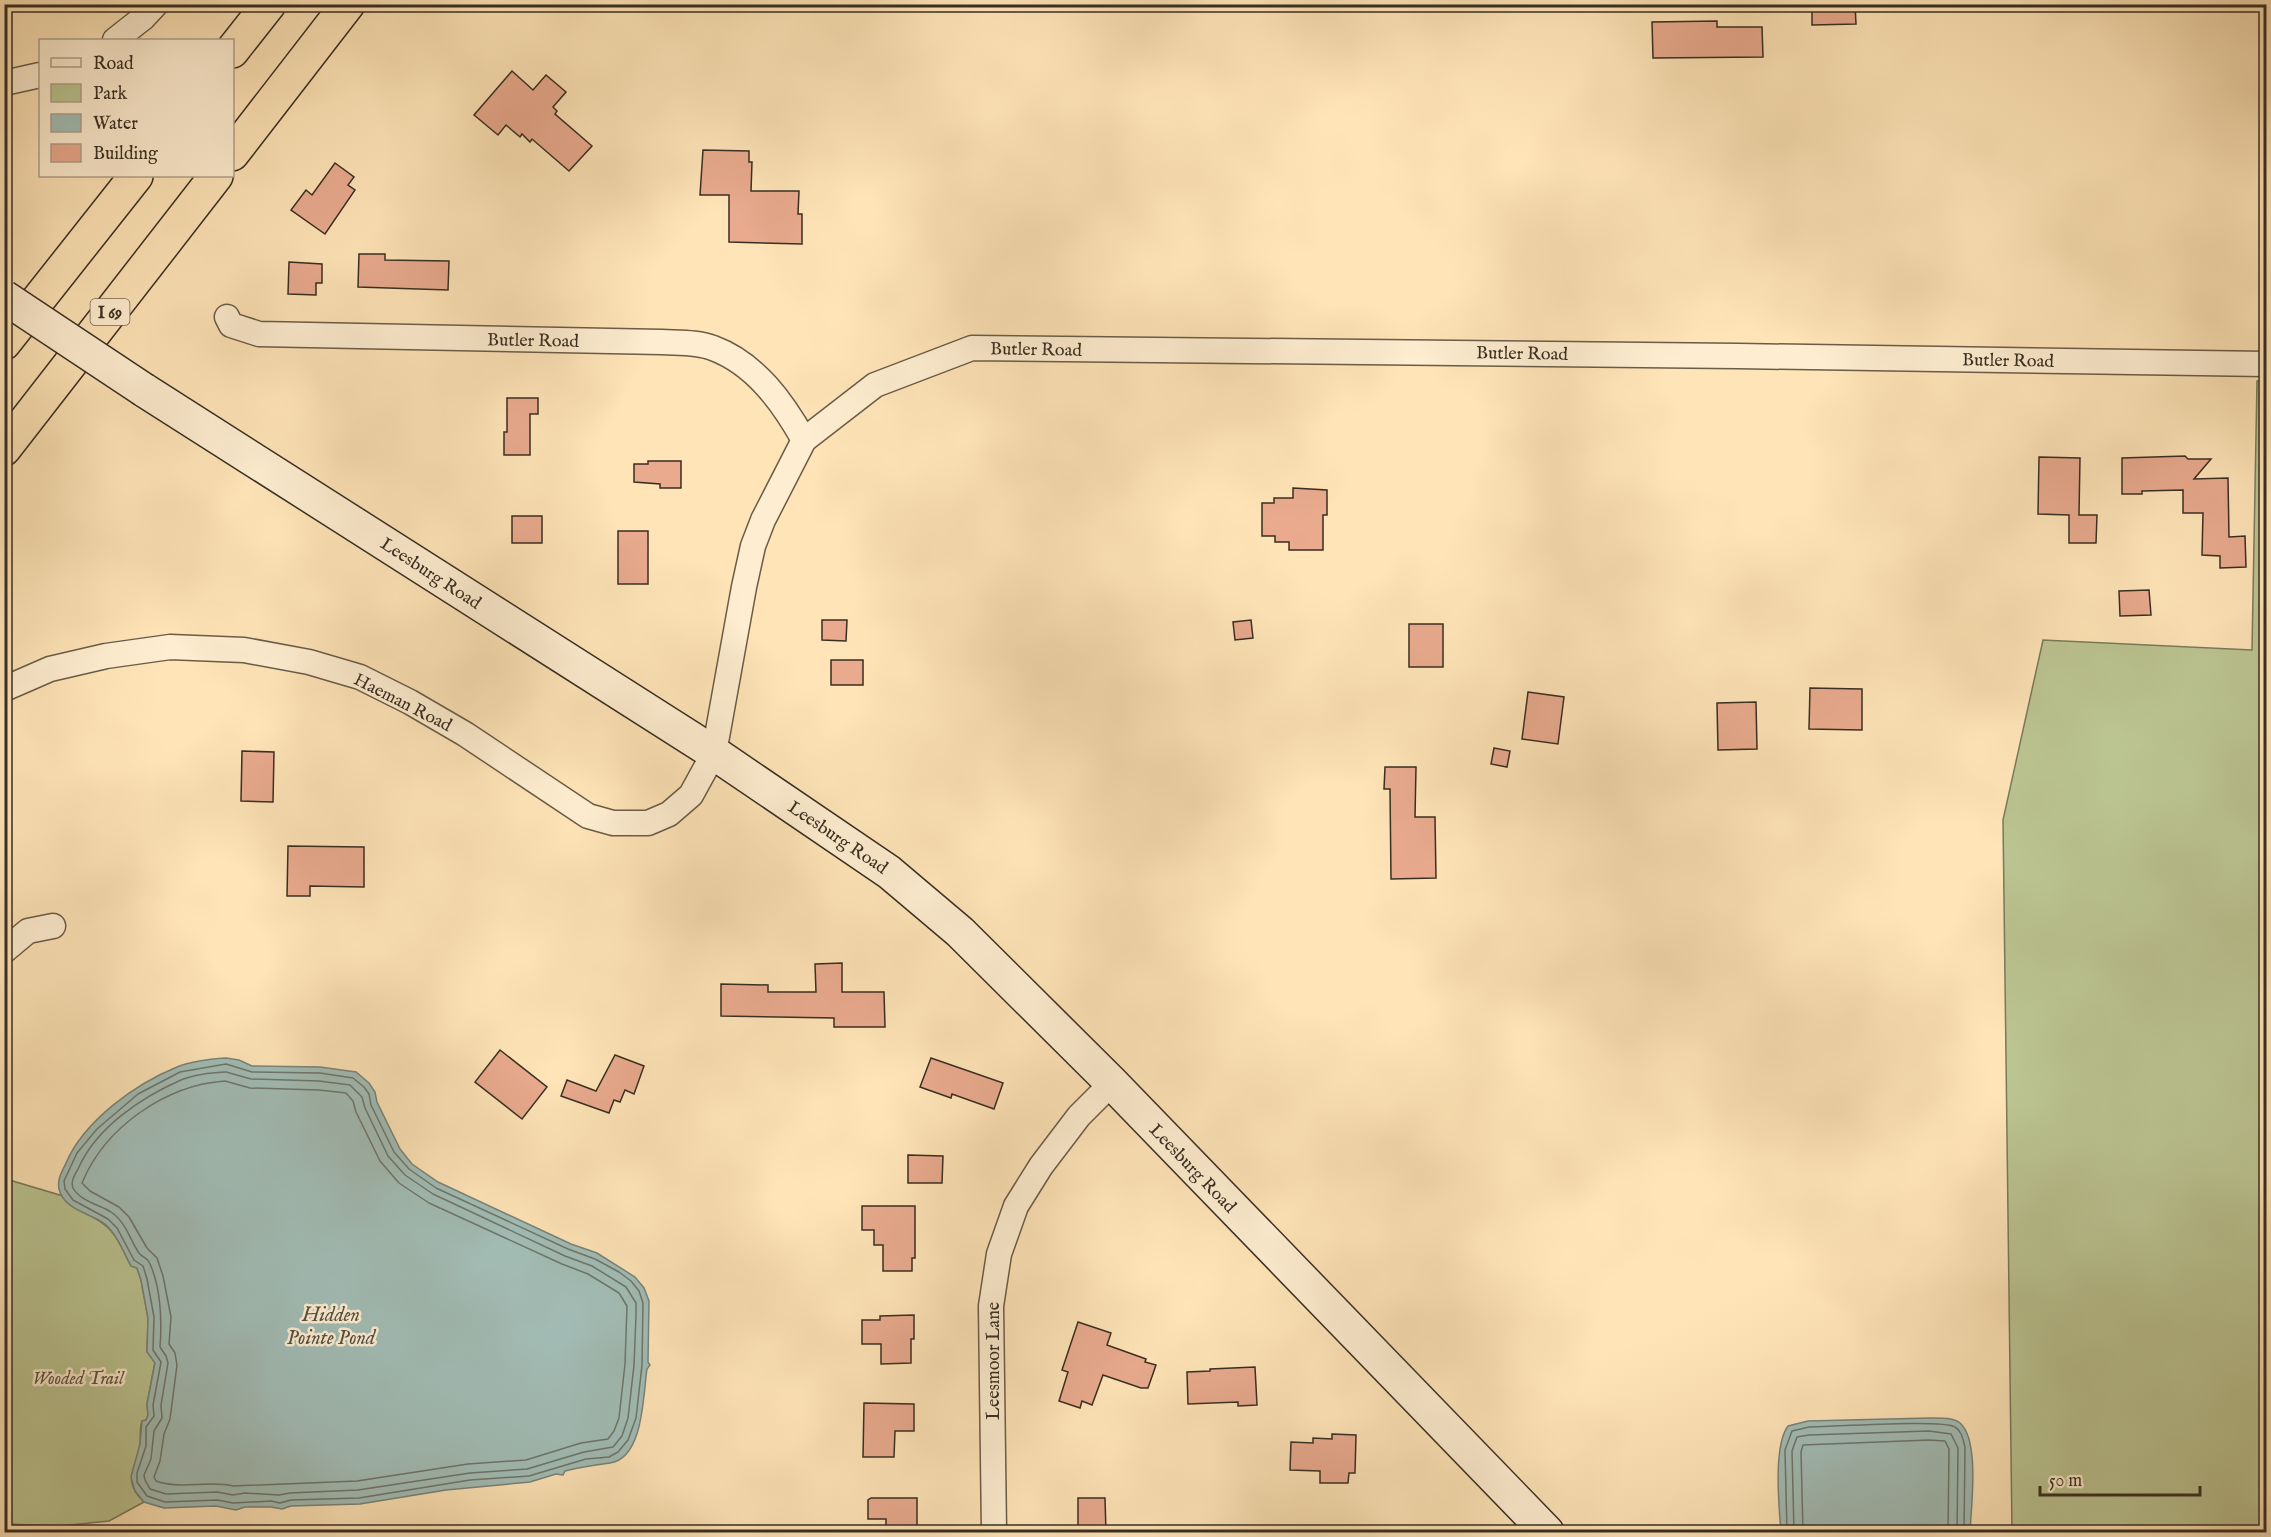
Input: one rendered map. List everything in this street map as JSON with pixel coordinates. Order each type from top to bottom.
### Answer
[{"type":"highway","points":[[234,48],[269,4]]},
{"type":"highway","points":[[234,151],[348,4]]},
{"type":"highway","points":[[4,343],[135,177]]},
{"type":"highway","name":"I 69","points":[[4,449],[215,177]]},
{"type":"main road","name":"Leesburg Road","points":[[4,297],[144,390],[714,753],[871,859],[924,901],[992,963],[1112,1083],[1547,1533]]},
{"type":"street","points":[[116,39],[143,18],[156,4]]},
{"type":"street","points":[[4,83],[39,75]]},
{"type":"street","name":"Butler Road","points":[[227,317],[231,325],[259,334],[662,342],[712,347],[730,356],[761,381],[781,402],[804,440]]},
{"type":"street","name":"Butler Road","points":[[714,753],[753,546],[763,520],[804,440],[875,385],[972,348],[1714,355],[2266,364]]},
{"type":"street","name":"Haeman Road","points":[[4,688],[50,669],[106,656],[170,647],[244,650],[309,662],[360,678],[410,702],[465,734],[588,816],[627,825],[648,823],[669,814],[691,795],[714,753]]},
{"type":"street","points":[[4,951],[28,931],[52,926]]},
{"type":"street","name":"Leesmoor Lane","points":[[994,1533],[991,1306],[999,1254],[1016,1206],[1041,1166],[1079,1116],[1112,1083]]},
{"type":"green space","points":[[2257,381],[2266,381],[2266,1532],[2012,1532],[2003,820],[2043,640],[2252,650]]},
{"type":"green space","name":"Wooded Trail","points":[[6,1179],[63,1196],[101,1222],[114,1235],[131,1266],[137,1268],[141,1280],[148,1318],[147,1352],[155,1362],[147,1404],[148,1415],[141,1424],[140,1445],[132,1474],[133,1487],[144,1502],[109,1521],[61,1526],[5,1524]]},
{"type":"water","name":"Hidden Pointe Pond","points":[[226,1058],[239,1060],[252,1066],[320,1067],[356,1072],[369,1083],[375,1092],[377,1102],[400,1149],[412,1164],[438,1182],[571,1244],[597,1253],[635,1277],[644,1288],[649,1301],[648,1362],[650,1365],[647,1369],[640,1423],[630,1450],[621,1459],[610,1463],[565,1471],[563,1475],[556,1474],[530,1482],[446,1490],[360,1504],[291,1506],[282,1509],[245,1507],[236,1510],[216,1506],[164,1508],[144,1502],[135,1491],[131,1477],[140,1444],[142,1421],[146,1420],[148,1415],[147,1404],[155,1363],[147,1352],[148,1318],[141,1280],[137,1268],[131,1266],[117,1238],[109,1228],[66,1202],[59,1189],[59,1179],[74,1148],[85,1133],[112,1106],[128,1094],[144,1083],[177,1067]]},
{"type":"water","points":[[1929,1418],[1954,1420],[1960,1423],[1966,1432],[1970,1444],[1973,1475],[1970,1532],[1781,1532],[1778,1493],[1779,1462],[1783,1435],[1788,1426],[1808,1421]]},
{"type":"building","points":[[1812,4],[1855,4],[1856,24],[1812,25]]},
{"type":"building","points":[[1717,21],[1717,27],[1762,27],[1763,57],[1653,58],[1652,22]]},
{"type":"building","points":[[512,71],[533,90],[546,75],[566,92],[553,107],[557,111],[555,114],[592,146],[569,171],[532,139],[530,142],[522,134],[520,137],[506,125],[498,135],[474,115]]},
{"type":"building","points":[[703,150],[749,151],[749,162],[752,162],[751,191],[799,191],[798,214],[802,214],[802,244],[729,242],[729,195],[700,195]]},
{"type":"building","points":[[335,163],[354,177],[348,185],[355,190],[325,234],[291,210],[306,190],[312,195]]},
{"type":"building","points":[[359,254],[385,254],[385,260],[449,261],[448,290],[358,287]]},
{"type":"building","points":[[289,262],[322,264],[322,283],[316,283],[316,295],[288,294]]},
{"type":"building","points":[[507,398],[538,398],[538,414],[530,414],[530,455],[504,455]]},
{"type":"building","points":[[2185,456],[2188,459],[2211,459],[2194,479],[2228,478],[2229,537],[2245,536],[2246,567],[2220,568],[2220,556],[2202,555],[2203,513],[2183,513],[2183,490],[2122,494],[2122,458]]},
{"type":"building","points":[[2039,457],[2080,458],[2079,515],[2097,515],[2096,543],[2069,543],[2069,515],[2038,514]]},
{"type":"building","points":[[648,461],[681,461],[681,488],[660,488],[660,484],[634,482],[634,464],[648,464]]},
{"type":"building","points":[[1293,488],[1327,490],[1327,515],[1323,515],[1323,550],[1289,550],[1289,542],[1275,542],[1275,536],[1262,536],[1262,503],[1274,503],[1274,498],[1293,498]]},
{"type":"building","points":[[512,516],[542,516],[542,543],[512,543]]},
{"type":"building","points":[[618,531],[648,531],[648,584],[618,584]]},
{"type":"building","points":[[2149,590],[2151,615],[2120,616],[2119,591]]},
{"type":"building","points":[[822,620],[847,620],[846,641],[822,640]]},
{"type":"building","points":[[1251,620],[1253,638],[1235,640],[1233,622]]},
{"type":"building","points":[[1409,624],[1443,624],[1443,667],[1409,667]]},
{"type":"building","points":[[831,660],[863,660],[863,685],[831,685]]},
{"type":"building","points":[[1810,688],[1862,689],[1862,730],[1809,729]]},
{"type":"building","points":[[1528,692],[1564,697],[1558,744],[1522,739]]},
{"type":"building","points":[[1756,702],[1757,749],[1718,750],[1717,703]]},
{"type":"building","points":[[1494,748],[1510,751],[1507,767],[1491,764]]},
{"type":"building","points":[[242,751],[274,752],[273,802],[241,801]]},
{"type":"building","points":[[1385,767],[1416,767],[1415,817],[1435,817],[1436,878],[1391,879],[1390,789],[1384,789]]},
{"type":"building","points":[[288,846],[364,847],[364,887],[310,886],[310,896],[287,896]]},
{"type":"building","points":[[842,963],[842,992],[884,992],[885,1027],[834,1027],[834,1018],[721,1016],[721,984],[768,985],[768,992],[816,992],[815,964]]},
{"type":"building","points":[[500,1050],[547,1087],[522,1119],[475,1082]]},
{"type":"building","points":[[615,1055],[644,1066],[634,1094],[625,1090],[620,1102],[614,1100],[609,1113],[561,1096],[567,1080],[596,1091]]},
{"type":"building","points":[[931,1058],[1003,1083],[994,1109],[952,1094],[951,1098],[920,1087]]},
{"type":"building","points":[[908,1155],[943,1156],[942,1183],[908,1183]]},
{"type":"building","points":[[862,1206],[915,1206],[915,1258],[912,1258],[912,1271],[883,1271],[883,1245],[874,1245],[874,1230],[862,1230]]},
{"type":"building","points":[[914,1315],[911,1363],[881,1364],[881,1344],[862,1344],[862,1320],[880,1320],[880,1316]]},
{"type":"building","points":[[1078,1322],[1111,1333],[1107,1345],[1156,1365],[1148,1388],[1141,1388],[1103,1375],[1092,1405],[1082,1401],[1080,1408],[1059,1401],[1068,1372],[1062,1370]]},
{"type":"building","points":[[1255,1367],[1257,1405],[1238,1406],[1238,1402],[1188,1404],[1187,1372]]},
{"type":"building","points":[[864,1403],[914,1404],[914,1431],[895,1431],[894,1457],[863,1457]]},
{"type":"building","points":[[1332,1434],[1356,1435],[1355,1473],[1349,1473],[1348,1483],[1320,1483],[1320,1471],[1290,1470],[1291,1442],[1313,1443],[1313,1438],[1332,1439]]},
{"type":"building","points":[[871,1498],[917,1498],[917,1533],[886,1533],[886,1519],[868,1519],[868,1500]]},
{"type":"building","points":[[1078,1498],[1105,1498],[1106,1533],[1078,1533]]}]
